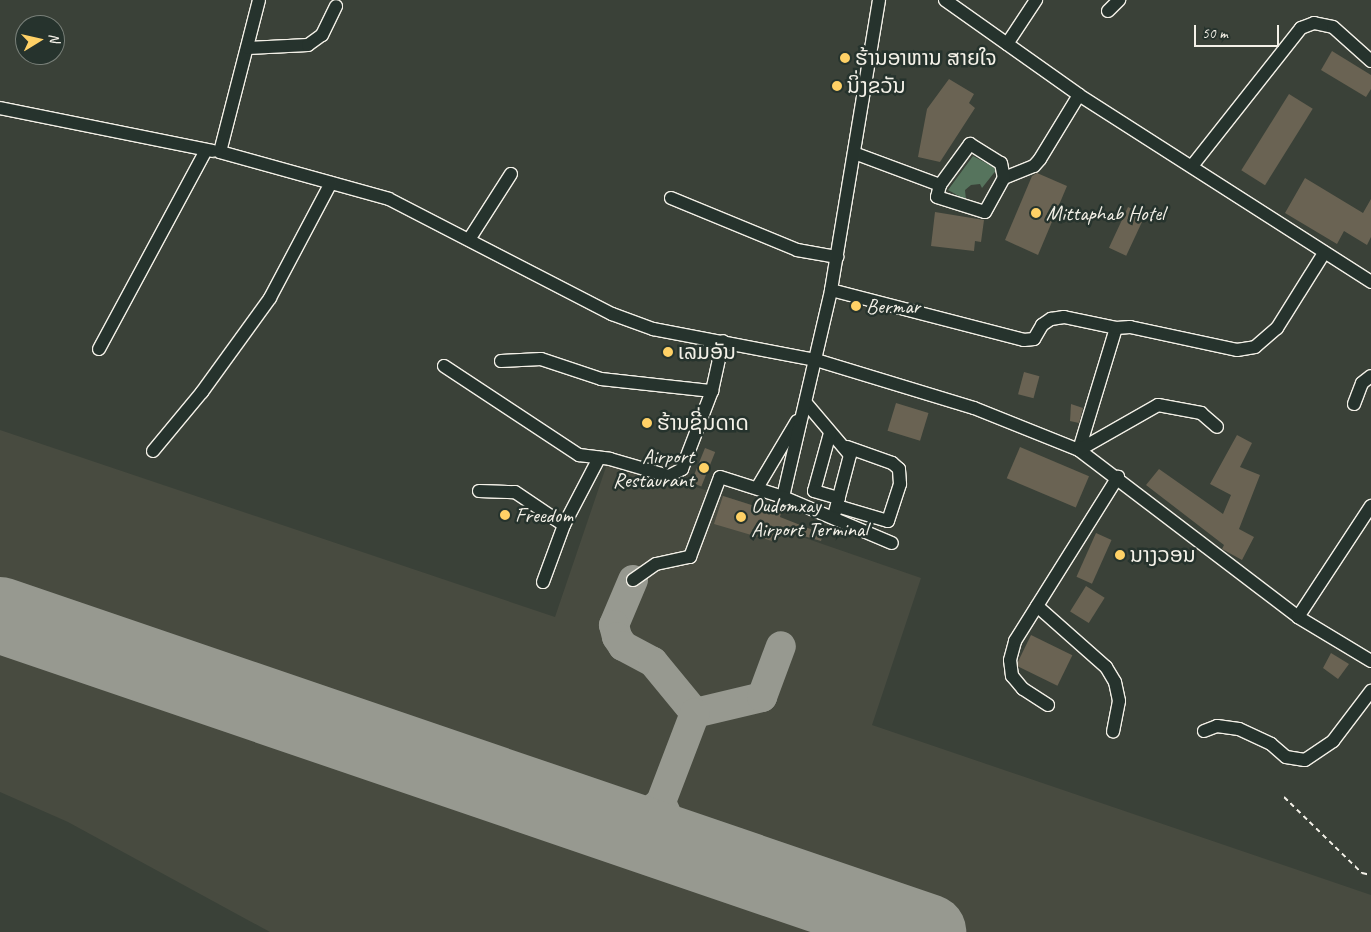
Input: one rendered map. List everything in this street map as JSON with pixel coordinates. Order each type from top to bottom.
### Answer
[{"type":"street","points":[[220,152],[259,0]]},
{"type":"street","points":[[783,497],[806,405],[831,290],[879,0]]},
{"type":"street","points":[[945,0],[1079,95],[1192,166],[1324,254],[1371,282]]},
{"type":"street","points":[[1007,44],[1036,0]]},
{"type":"street","points":[[1108,11],[1119,0]]},
{"type":"street","points":[[248,48],[308,45],[322,35],[336,6]]},
{"type":"street","points":[[1192,166],[1301,28],[1314,23],[1333,27],[1371,60]]},
{"type":"street","points":[[1004,178],[1038,163],[1079,95]]},
{"type":"street","points":[[0,108],[220,152],[389,199],[470,238],[612,314],[653,329],[816,360],[974,408],[1078,450],[1118,477],[1298,617],[1371,661]]},
{"type":"street","points":[[970,144],[1002,163],[1004,178],[985,212],[937,197],[940,185],[970,144]]},
{"type":"street","points":[[99,349],[206,150]]},
{"type":"street","points":[[854,153],[940,185]]},
{"type":"street","points":[[470,238],[511,174]]},
{"type":"street","points":[[154,452],[202,392],[270,298],[331,183]]},
{"type":"street","points":[[672,198],[797,250],[837,257]]},
{"type":"street","points":[[831,290],[1024,340],[1034,338],[1042,325],[1051,319],[1064,317],[1116,328],[1130,328],[1237,350],[1255,347],[1277,328],[1324,254]]},
{"type":"street","points":[[1078,450],[1116,328]]},
{"type":"street","points":[[444,366],[579,455],[676,475],[712,391],[723,341]]},
{"type":"street","points":[[501,361],[541,359],[601,379],[712,391]]},
{"type":"street","points":[[1354,404],[1362,383],[1371,376]]},
{"type":"street","points":[[806,405],[830,433],[847,448],[892,464],[899,469],[900,484],[888,521],[814,491],[830,433]]},
{"type":"street","points":[[757,488],[806,405]]},
{"type":"street","points":[[1078,450],[1158,405],[1202,413],[1217,426]]},
{"type":"street","points":[[833,519],[849,464],[847,448]]},
{"type":"street","points":[[544,582],[564,524],[599,458]]},
{"type":"street","points":[[633,580],[656,564],[690,557],[720,477],[783,497],[892,543]]},
{"type":"street","points":[[1048,705],[1023,689],[1012,676],[1010,660],[1015,641],[1118,477]]},
{"type":"street","points":[[479,490],[514,492],[564,524]]},
{"type":"street","points":[[1298,617],[1371,506]]},
{"type":"street","points":[[1037,606],[1106,667],[1115,682],[1119,701],[1113,731]]},
{"type":"street","points":[[1204,732],[1218,726],[1239,729],[1271,744],[1286,757],[1305,760],[1333,740],[1371,691]]},
{"type":"path","points":[[1284,797],[1362,872],[1371,875]]},
{"type":"shaded area","points":[[0,430],[555,617],[607,464],[619,462],[767,510],[769,505],[782,509],[776,528],[921,578],[872,725],[1371,895],[1371,932],[270,932],[68,822],[0,792]]},
{"type":"green space","points":[[973,156],[997,169],[982,188],[980,184],[971,185],[965,190],[966,200],[948,190]]},
{"type":"building","points":[[1332,51],[1371,75],[1371,89],[1366,97],[1321,70]]},
{"type":"building","points":[[949,79],[974,94],[969,103],[975,108],[940,162],[918,157],[927,109]]},
{"type":"building","points":[[1289,94],[1313,109],[1265,185],[1241,170]]},
{"type":"building","name":"Mittaphab Hotel","points":[[1037,173],[1067,186],[1038,255],[1005,240],[1032,176]]},
{"type":"building","points":[[1305,178],[1363,213],[1371,199],[1371,237],[1367,245],[1344,231],[1337,244],[1285,213]]},
{"type":"building","points":[[1128,207],[1145,215],[1126,256],[1109,248]]},
{"type":"building","points":[[935,212],[984,220],[981,242],[975,241],[974,251],[931,246]]},
{"type":"building","points":[[1024,372],[1039,376],[1034,398],[1018,394]]},
{"type":"building","points":[[896,403],[929,413],[920,441],[888,431]]},
{"type":"building","points":[[1071,404],[1083,408],[1079,423],[1070,421]]},
{"type":"building","points":[[1237,435],[1252,443],[1240,467],[1260,475],[1239,529],[1254,537],[1242,560],[1222,549],[1224,545],[1146,485],[1159,469],[1223,514],[1231,495],[1210,484]]},
{"type":"building","points":[[1020,447],[1089,476],[1076,508],[1007,478]]},
{"type":"building","name":"Airport Restaurant","points":[[705,448],[715,452],[701,486],[691,482]]},
{"type":"building","points":[[723,496],[767,510],[769,505],[782,509],[780,517],[823,534],[821,541],[776,528],[772,541],[714,524]]},
{"type":"building","points":[[1096,533],[1112,540],[1092,584],[1076,577]]},
{"type":"building","points":[[1086,586],[1105,598],[1089,623],[1070,611]]},
{"type":"building","points":[[1031,635],[1072,655],[1057,686],[1016,666]]},
{"type":"building","points":[[1331,653],[1349,664],[1338,679],[1323,668]]},
{"type":"taxiway","points":[[633,580],[614,625],[617,637],[623,646],[653,662],[695,713]]},
{"type":"taxiway","points":[[695,713],[762,697],[781,646]]},
{"type":"taxiway","points":[[616,825],[644,816],[661,802],[695,713]]},
{"type":"taxiway","points":[[661,802],[676,835],[699,854]]},
{"type":"runway","points":[[0,615],[928,932]]},
{"type":"place","name":"ຮ້ານອາຫານ ສາຍໃຈ","points":[[845,58]]},
{"type":"place","name":"ນິ່ງຂວັນ","points":[[837,86]]},
{"type":"place","name":"Mittaphab Hotel","points":[[1036,213]]},
{"type":"place","name":"Bermar","points":[[856,306]]},
{"type":"place","name":"ເລມອັນ","points":[[668,352]]},
{"type":"place","name":"ຮ້ານຊີ່ນດາດ","points":[[647,423]]},
{"type":"place","name":"Airport Restaurant","points":[[704,468]]},
{"type":"place","name":"Freedom","points":[[505,515]]},
{"type":"place","name":"Oudomxay Airport Terminal","points":[[741,517]]},
{"type":"place","name":"ນາງວອນ","points":[[1120,555]]}]
